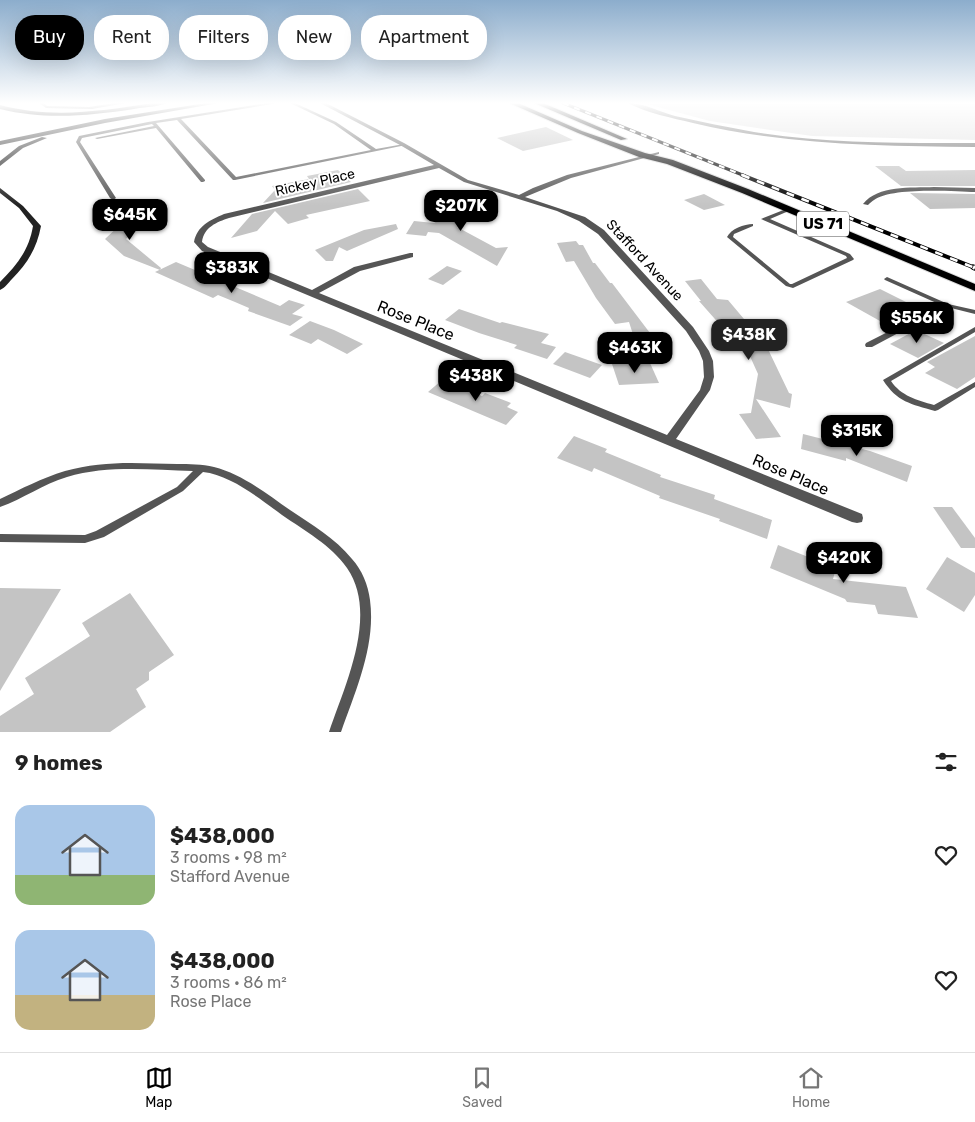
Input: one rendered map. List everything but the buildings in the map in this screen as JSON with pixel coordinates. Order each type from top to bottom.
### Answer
[{"type":"main road","points":[[0,143],[29,137]]},
{"type":"main road","points":[[0,164],[21,147],[48,137]]},
{"type":"main road","name":"US 71","points":[[598,137],[647,156],[670,162],[975,288]]},
{"type":"main road","name":"US 71","points":[[617,137],[657,154],[670,162]]},
{"type":"main road","points":[[0,190],[21,207],[38,226],[34,247],[0,287]]},
{"type":"street","name":"Stafford Avenue","points":[[389,137],[474,185],[570,214],[601,232],[697,338],[708,360],[709,377],[705,390],[669,440]]},
{"type":"street","points":[[791,137],[861,143],[975,145]]},
{"type":"street","points":[[519,198],[553,181],[657,154]]},
{"type":"street","name":"Rickey Place","points":[[201,232],[210,223],[227,216],[438,166]]},
{"type":"street","points":[[866,204],[871,198],[894,191],[975,190]]},
{"type":"street","name":"Rose Place","points":[[201,232],[198,242],[205,249],[857,518]]},
{"type":"street","points":[[313,293],[357,269],[384,260],[410,255]]},
{"type":"lane","points":[[93,137],[78,140],[113,198]]},
{"type":"lane","points":[[165,137],[203,181]]},
{"type":"lane","points":[[196,137],[236,180],[404,145]]},
{"type":"lane","points":[[355,137],[375,151]]},
{"type":"lane","points":[[751,225],[732,233],[730,237],[788,285],[793,286],[851,259],[848,254],[764,220],[788,210]]},
{"type":"lane","points":[[887,278],[946,305],[975,312]]},
{"type":"lane","points":[[869,345],[946,305]]},
{"type":"lane","points":[[975,329],[887,380],[893,392],[911,401],[935,408],[975,384]]},
{"type":"lane","points":[[0,503],[64,475],[98,468],[113,466],[201,468],[227,475],[327,539],[353,567],[361,582],[365,600],[363,642],[335,732]]},
{"type":"lane","points":[[0,538],[86,539],[100,534],[180,489],[201,468]]},
{"type":"shaded area","points":[[859,137],[975,137],[975,140]]},
{"type":"railway","points":[[648,137],[745,176]]},
{"type":"railway","points":[[742,175],[975,268],[973,267]]}]
